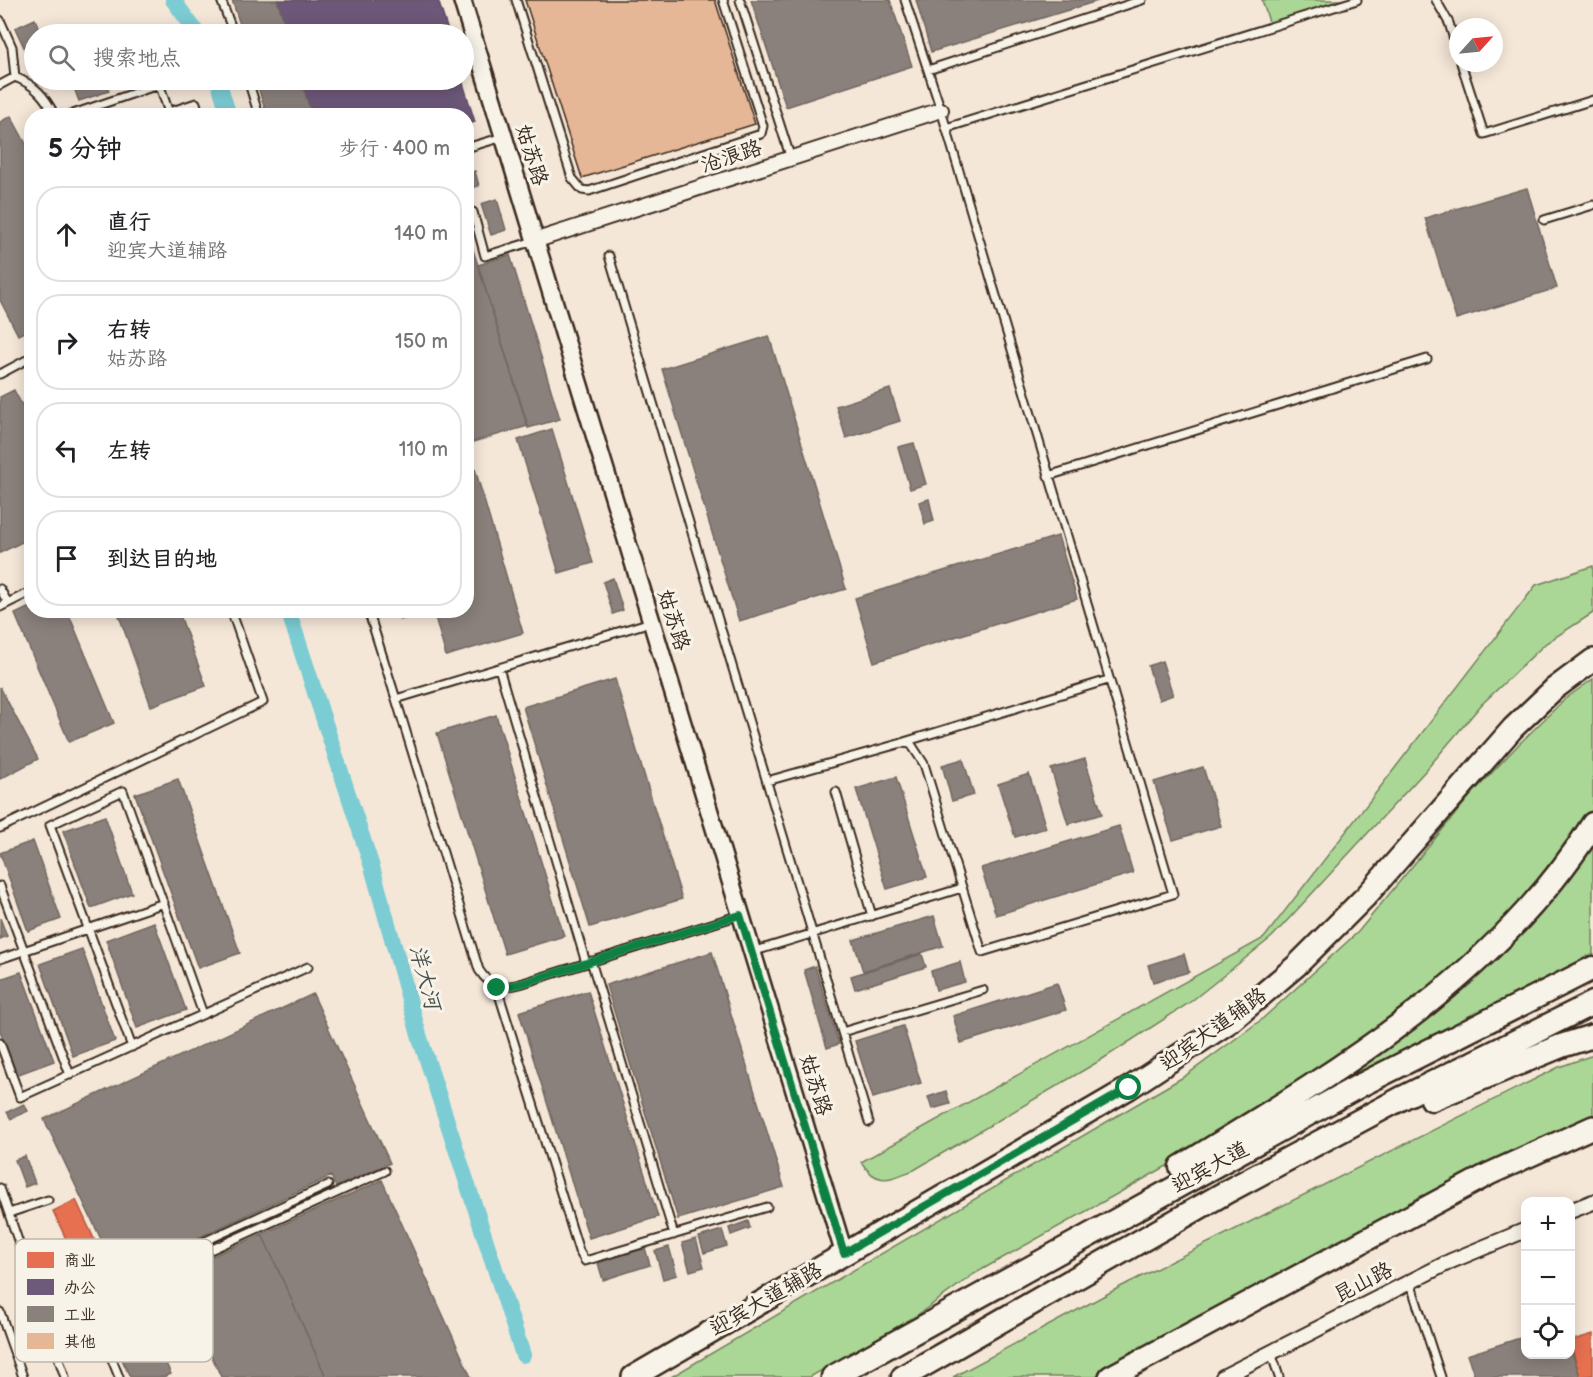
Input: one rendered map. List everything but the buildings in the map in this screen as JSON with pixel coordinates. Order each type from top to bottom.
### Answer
[{"type":"highway","points":[[921,1326],[1255,1122],[1363,1051],[1476,962],[1519,921],[1568,864],[1593,824]]},
{"type":"highway","name":"迎宾大道","points":[[833,1377],[921,1326],[1359,1086],[1593,968]]},
{"type":"highway","name":"迎宾大道","points":[[903,1377],[1228,1191],[1404,1097],[1593,1003]]},
{"type":"highway","points":[[1228,1191],[1443,1094],[1561,1046],[1593,1036]]},
{"type":"main road","name":"迎宾大道辅路","points":[[633,1377],[1120,1093],[1231,1021],[1296,966],[1367,895],[1513,728],[1554,689],[1593,660]]},
{"type":"main road","points":[[1110,1377],[1489,1174],[1593,1127]]},
{"type":"street","name":"姑苏路","points":[[462,0],[469,24]]},
{"type":"street","name":"姑苏路","points":[[474,40],[844,1253]]},
{"type":"street","name":"沧浪路","points":[[534,241],[941,110]]},
{"type":"street","points":[[1575,1209],[1593,1202]]},
{"type":"street","name":"昆山路","points":[[1223,1377],[1451,1261],[1521,1232]]},
{"type":"lane","points":[[221,0],[230,24]]},
{"type":"lane","points":[[516,0],[572,178],[582,190],[589,191],[761,134],[763,126],[723,0]]},
{"type":"lane","points":[[740,0],[791,159]]},
{"type":"lane","points":[[902,743],[911,744],[924,764],[982,952],[1173,894],[941,110],[905,0]]},
{"type":"lane","points":[[928,70],[1142,0]]},
{"type":"lane","points":[[946,128],[1356,0]]},
{"type":"lane","points":[[1436,0],[1449,23]]},
{"type":"lane","points":[[0,20],[12,47],[15,77]]},
{"type":"lane","points":[[1464,72],[1484,134],[1593,100]]},
{"type":"lane","points":[[0,85],[15,77]]},
{"type":"lane","points":[[15,77],[24,81]]},
{"type":"lane","points":[[37,90],[46,98],[51,108]]},
{"type":"lane","points":[[90,108],[143,90]]},
{"type":"lane","points":[[161,90],[168,108]]},
{"type":"lane","points":[[251,90],[257,108]]},
{"type":"lane","points":[[184,108],[196,103],[198,108]]},
{"type":"lane","points":[[474,145],[503,136]]},
{"type":"lane","points":[[1544,220],[1593,205]]},
{"type":"lane","points":[[474,219],[485,256],[534,241]]},
{"type":"lane","points":[[609,256],[869,1122]]},
{"type":"lane","points":[[1048,476],[1427,359]]},
{"type":"lane","points":[[0,374],[24,361]]},
{"type":"lane","points":[[0,589],[8,603]]},
{"type":"lane","points":[[0,607],[24,595]]},
{"type":"lane","points":[[0,828],[263,702],[234,618]]},
{"type":"lane","points":[[371,618],[479,970],[486,980],[497,988],[581,1257],[585,1261],[592,1260],[767,1207]]},
{"type":"lane","points":[[396,699],[651,622]]},
{"type":"lane","points":[[499,668],[674,1235]]},
{"type":"lane","points":[[767,781],[902,743],[1108,680]]},
{"type":"lane","points":[[132,1047],[51,825],[123,791],[204,1014]]},
{"type":"lane","points":[[836,792],[872,915]]},
{"type":"lane","points":[[0,886],[70,1075]]},
{"type":"lane","points":[[752,952],[962,888]]},
{"type":"lane","points":[[0,960],[164,903]]},
{"type":"lane","points":[[497,988],[740,915]]},
{"type":"lane","points":[[0,1043],[20,1097],[308,967]]},
{"type":"lane","points":[[842,1032],[983,990]]},
{"type":"lane","points":[[213,1249],[385,1171]]},
{"type":"lane","points":[[209,1239],[327,1185]]},
{"type":"lane","points":[[0,1188],[18,1239]]},
{"type":"lane","points":[[9,1213],[48,1200]]},
{"type":"lane","points":[[1410,1282],[1441,1377]]},
{"type":"lane","points":[[0,1312],[3,1330],[15,1358]]},
{"type":"lane","points":[[1271,1352],[1279,1377]]},
{"type":"lane","points":[[17,1362],[23,1377]]},
{"type":"lane","points":[[59,1362],[64,1377]]},
{"type":"lane","points":[[112,1362],[119,1377]]},
{"type":"green space","points":[[1262,0],[1356,0],[1271,28]]},
{"type":"green space","points":[[1593,566],[1593,613],[1546,643],[1482,704],[1426,770],[1272,937],[1189,1003],[1101,1060],[914,1170],[885,1179],[867,1170],[861,1162],[1264,938],[1536,585]]},
{"type":"green space","points":[[1593,679],[1593,962],[1353,1076],[1312,1079],[1249,1120],[974,1274],[916,1316],[810,1377],[671,1377],[1185,1076],[1261,1020],[1358,932],[1471,795],[1565,699]]},
{"type":"green space","points":[[1593,1055],[1593,1121],[1339,1245],[1094,1377],[953,1377],[1122,1286],[1559,1067]]},
{"type":"waterway","name":"洋大河","points":[[173,0],[191,24]]},
{"type":"waterway","name":"洋大河","points":[[221,90],[227,108]]},
{"type":"waterway","name":"洋大河","points":[[291,618],[372,867],[419,1035],[523,1355]]},
{"type":"route","points":[[497,988],[520,984],[740,915],[844,1253],[1129,1088]]}]
